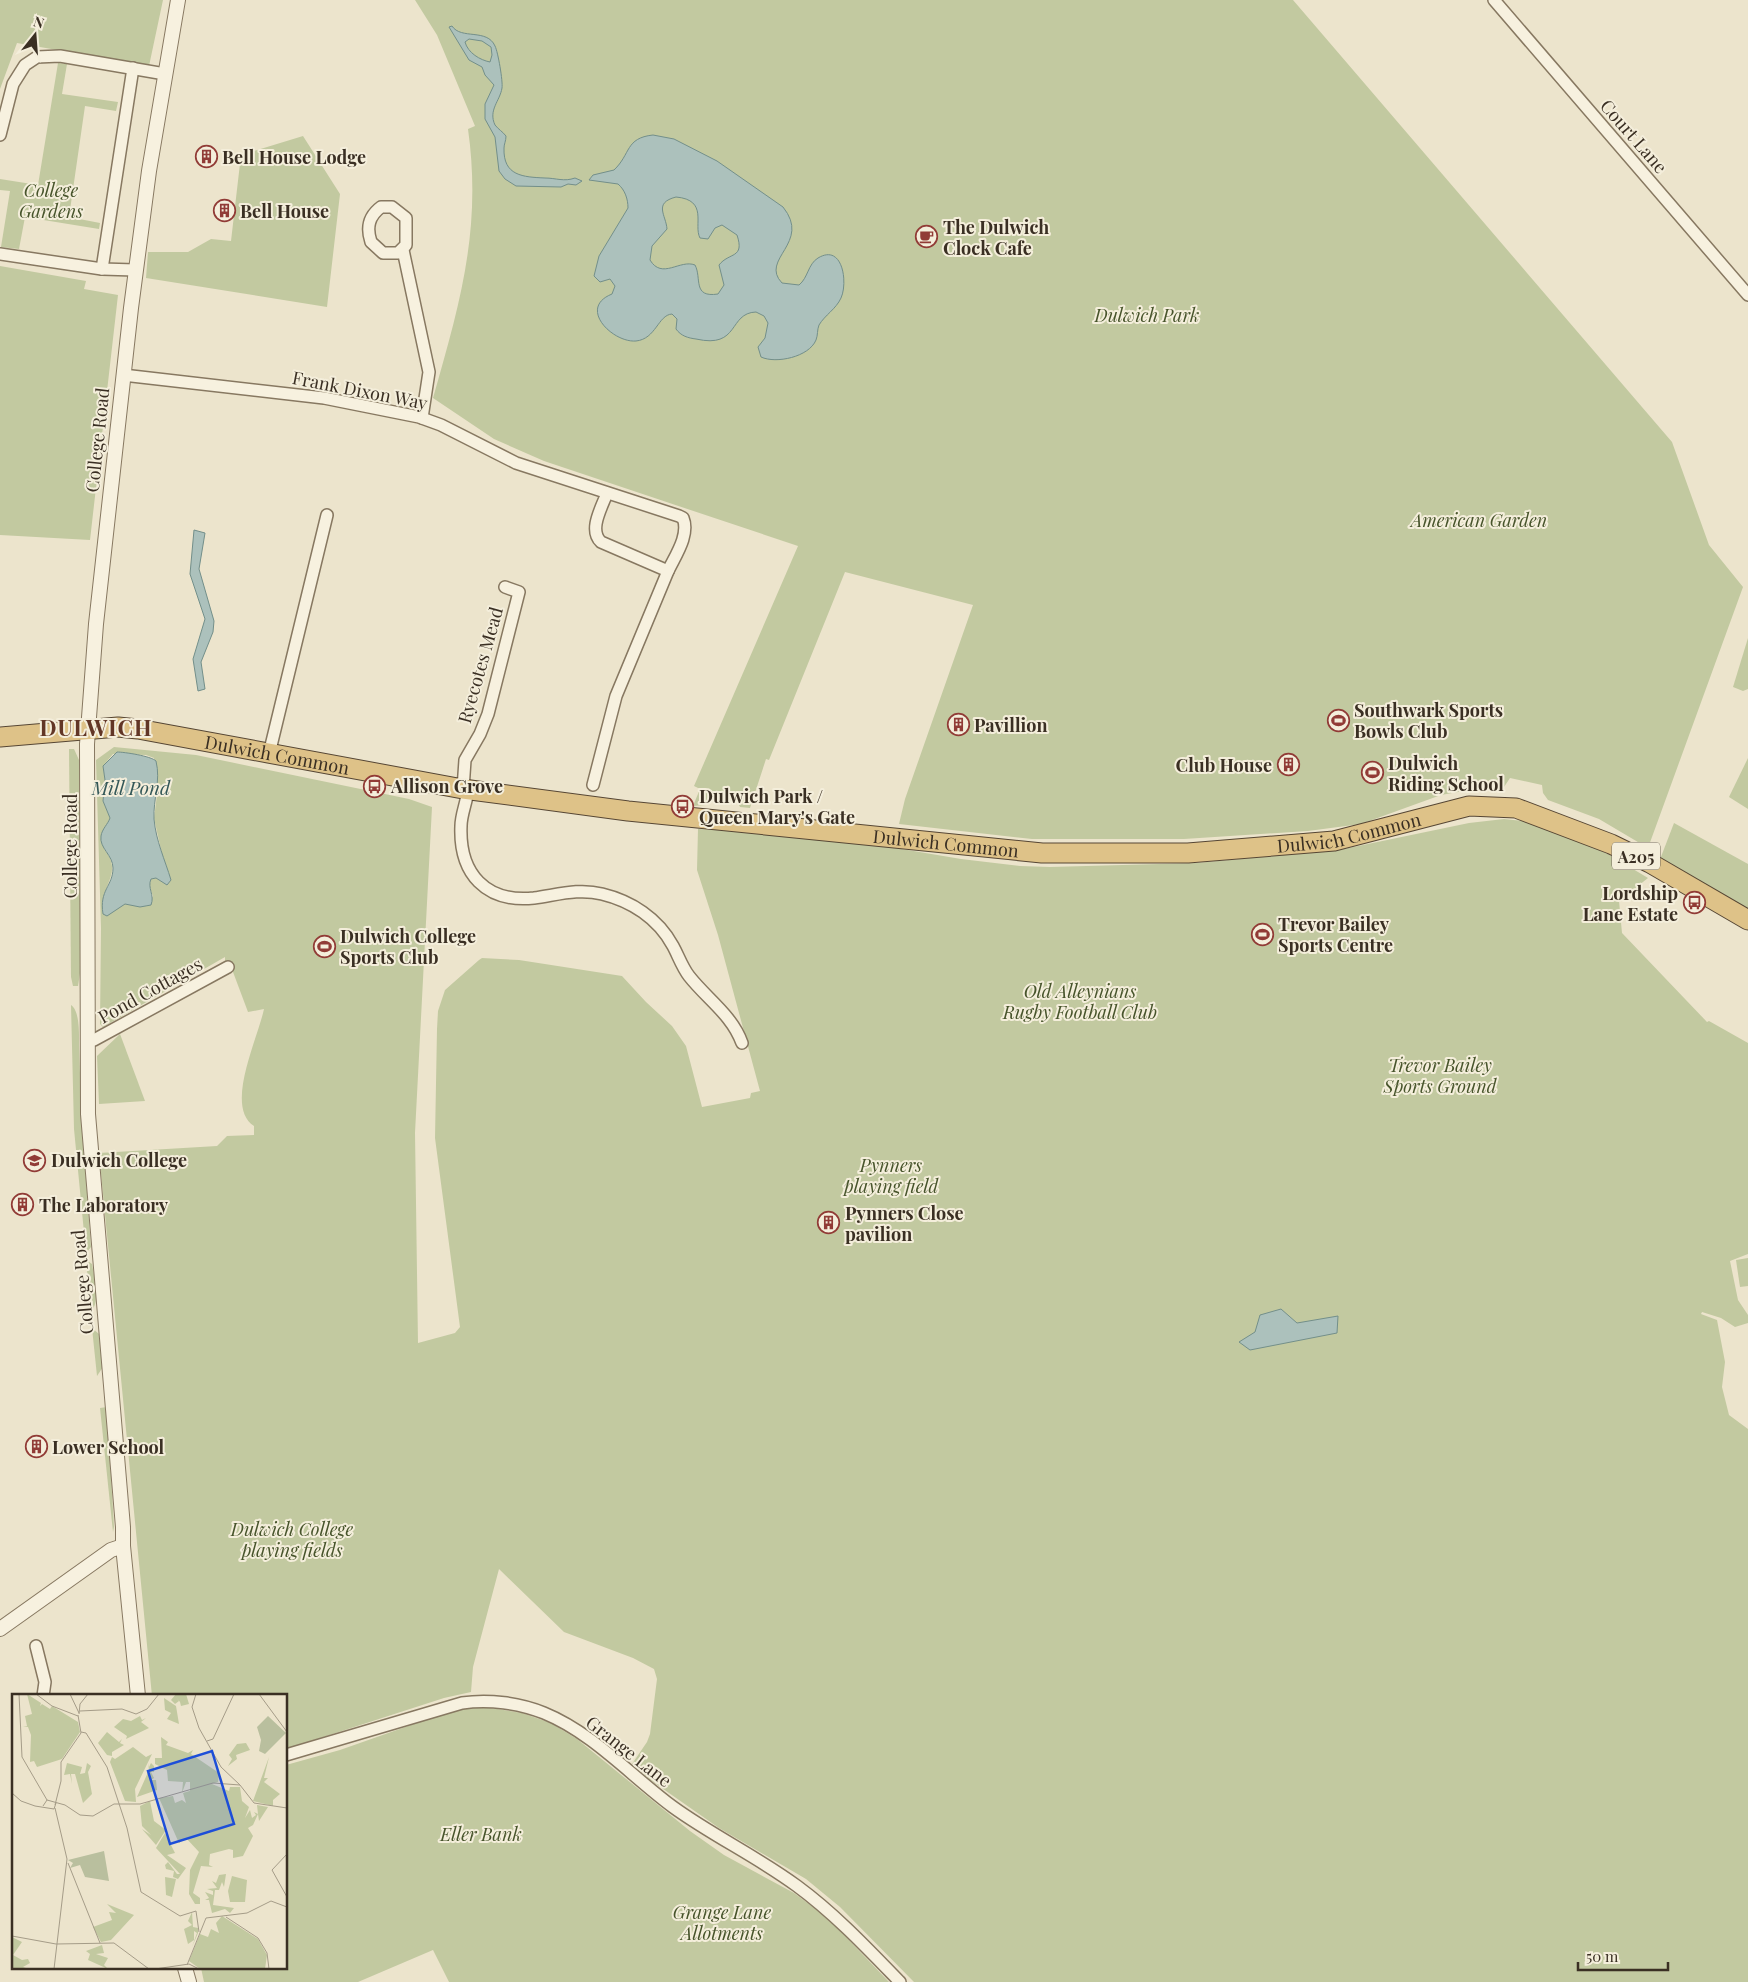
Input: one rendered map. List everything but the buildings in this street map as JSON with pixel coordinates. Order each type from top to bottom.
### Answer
[{"type":"highway","name":"Dulwich Common","points":[[0,737],[118,728],[159,732],[269,754],[466,789],[612,809],[1042,853],[1188,853],[1334,841],[1469,806],[1516,808],[1611,844],[1650,863],[1748,920]]},
{"type":"street","name":"College Road","points":[[138,1694],[123,1546],[122,1510],[88,1114],[88,729],[96,624],[135,270],[178,0]]},
{"type":"street","name":"Court Lane","points":[[1494,0],[1748,295]]},
{"type":"street","points":[[0,135],[14,84],[20,72],[33,58],[49,55],[165,74]]},
{"type":"street","points":[[102,269],[133,68]]},
{"type":"street","points":[[403,250],[429,372],[422,418]]},
{"type":"street","points":[[0,254],[102,269],[135,270]]},
{"type":"street","name":"Frank Dixon Way","points":[[123,375],[324,398],[422,418],[516,463],[683,518],[685,528],[683,538],[616,696],[593,785]]},
{"type":"street","points":[[607,493],[594,530],[596,537],[601,542],[668,571]]},
{"type":"street","points":[[269,754],[327,515]]},
{"type":"street","name":"Ryecotes Mead","points":[[466,789],[465,760],[480,734],[488,714],[519,592],[505,588]]},
{"type":"street","points":[[466,789],[461,824],[462,851],[467,866],[476,881],[494,894],[510,899],[585,891],[627,902],[645,914],[666,934],[688,975],[736,1026],[742,1043]]},
{"type":"street","name":"Pond Cottages","points":[[87,1042],[94,1040],[228,967]]},
{"type":"street","points":[[0,1630],[111,1550],[123,1546]]},
{"type":"street","points":[[36,1646],[45,1682],[43,1694]]},
{"type":"street","name":"Grange Lane","points":[[288,1754],[462,1703],[479,1700],[543,1713],[564,1723],[584,1737],[675,1808],[797,1886],[832,1913],[900,1982]]},
{"type":"green space","points":[[0,0],[163,0],[149,66],[17,43],[0,89]]},
{"type":"green space","name":"Dulwich Park","points":[[415,0],[1293,0],[1672,442],[1709,545],[1743,587],[1648,848],[1599,819],[1548,800],[1543,793],[1542,785],[1510,778],[1504,787],[1498,789],[1475,789],[1441,795],[1361,824],[1308,831],[1184,839],[1032,839],[899,824],[905,799],[973,605],[845,572],[769,760],[766,759],[750,808],[740,807],[737,801],[711,800],[705,805],[693,806],[700,789],[694,786],[798,546],[544,461],[494,439],[433,398],[460,298],[466,265],[472,200],[472,165],[468,129],[475,126],[437,35]]},
{"type":"green space","name":"College Gardens","points":[[58,63],[67,64],[62,94],[118,102],[116,111],[85,106],[69,217],[100,223],[99,229],[25,217],[19,249],[1,247],[10,191],[0,190],[0,179],[38,185]]},
{"type":"green space","points":[[303,136],[340,194],[327,307],[146,278],[148,252],[188,252],[211,239],[231,241],[241,155]]},
{"type":"green space","points":[[0,266],[86,281],[84,289],[118,295],[90,540],[0,535]]},
{"type":"green space","points":[[1748,638],[1748,689],[1743,691],[1733,687]]},
{"type":"green space","points":[[114,747],[196,755],[409,799],[432,807],[415,1133],[418,1343],[455,1333],[460,1327],[435,1138],[437,1029],[438,1011],[445,990],[479,960],[482,958],[519,960],[622,976],[672,1026],[686,1046],[702,1107],[750,1098],[751,1093],[760,1091],[718,935],[697,870],[698,829],[780,833],[878,845],[961,859],[1020,866],[1050,867],[1196,863],[1339,850],[1469,823],[1504,819],[1523,821],[1565,833],[1608,854],[1648,878],[1619,901],[1622,933],[1707,1022],[1709,1021],[1748,1043],[1748,1254],[1730,1261],[1738,1300],[1748,1315],[1748,1323],[1735,1327],[1721,1318],[1702,1312],[1701,1314],[1717,1320],[1725,1362],[1722,1387],[1729,1415],[1748,1429],[1748,1982],[914,1982],[840,1907],[806,1879],[719,1828],[649,1779],[632,1764],[647,1742],[650,1734],[657,1679],[654,1669],[633,1658],[564,1632],[499,1569],[473,1667],[471,1692],[444,1698],[288,1748],[288,1694],[152,1694],[99,1153],[217,1146],[227,1136],[254,1135],[254,1126],[246,1117],[242,1104],[242,1088],[264,1009],[248,1012],[233,972],[225,961],[225,957],[103,1027],[100,1024],[101,928],[96,760]],"holes":[[[113,754],[146,755],[154,758],[158,787],[154,818],[163,859],[170,877],[163,882],[156,878],[151,879],[149,886],[153,896],[147,906],[125,904],[103,914],[102,904],[112,873],[110,858],[104,849],[110,818],[103,801],[105,780],[103,766]]]},
{"type":"green space","points":[[69,749],[74,749],[79,760],[81,967],[78,986],[73,986],[71,977]]},
{"type":"green space","points":[[1748,758],[1748,809],[1729,797]]},
{"type":"green space","points":[[1674,823],[1748,864],[1748,910],[1659,862]]},
{"type":"green space","points":[[71,1005],[76,1012],[79,1029],[82,1120],[91,1247],[86,1253],[74,1129]]},
{"type":"green space","points":[[120,1034],[145,1101],[99,1104],[97,1056]]},
{"type":"green space","points":[[1748,1258],[1748,1286],[1740,1287],[1736,1260]]},
{"type":"green space","points":[[86,1260],[92,1264],[96,1289],[96,1302],[91,1311]]},
{"type":"green space","points":[[92,1328],[99,1334],[103,1367],[97,1376]]},
{"type":"green space","points":[[107,1407],[114,1527],[113,1532],[100,1408]]},
{"type":"green space","name":"Eller Bank","points":[[478,1706],[522,1713],[551,1723],[577,1739],[690,1831],[724,1855],[794,1893],[828,1918],[889,1982],[449,1982],[433,1950],[358,1982],[204,1982],[201,1970],[288,1970],[288,1764],[340,1750],[448,1712]]},
{"type":"water","points":[[452,26],[461,32],[486,37],[495,46],[499,60],[502,88],[494,110],[493,120],[495,125],[506,136],[505,157],[511,170],[529,177],[564,180],[575,178],[582,181],[576,185],[568,184],[561,187],[516,186],[505,179],[499,171],[495,137],[485,119],[485,104],[494,85],[485,75],[482,67],[469,60],[449,27]],"holes":[[[469,39],[482,41],[491,47],[492,55],[490,62],[482,60],[475,55],[465,42]]]},
{"type":"water","points":[[653,135],[674,139],[717,161],[783,207],[790,220],[792,231],[777,266],[777,274],[782,283],[799,285],[818,258],[826,255],[833,256],[838,260],[844,283],[841,298],[819,325],[816,340],[807,351],[792,358],[775,360],[761,357],[758,347],[765,338],[768,323],[764,316],[756,312],[741,318],[727,335],[710,341],[690,338],[680,333],[676,329],[677,319],[672,314],[663,318],[648,336],[636,341],[618,336],[602,324],[598,316],[598,308],[602,300],[612,294],[615,286],[610,279],[600,282],[594,276],[599,256],[628,205],[627,198],[618,184],[589,180],[593,175],[614,170],[633,143],[637,139]],"holes":[[[676,197],[693,203],[696,208],[700,238],[708,239],[715,228],[722,225],[737,235],[739,243],[737,252],[719,265],[724,285],[718,294],[704,293],[701,290],[695,265],[683,264],[666,269],[655,266],[650,260],[652,246],[667,229],[662,210],[663,206],[669,200]]]},
{"type":"water","points":[[194,530],[205,533],[199,569],[214,621],[213,632],[201,662],[205,689],[198,691],[193,659],[205,619],[190,574]]},
{"type":"water","name":"Mill Pond","points":[[117,752],[143,756],[156,761],[158,776],[155,827],[171,880],[167,885],[156,878],[151,879],[151,905],[140,907],[125,904],[107,916],[103,914],[102,906],[113,868],[111,859],[101,840],[103,831],[110,818],[103,801],[105,780],[103,766]]},
{"type":"water","points":[[1281,1309],[1297,1323],[1338,1316],[1337,1333],[1250,1350],[1239,1342],[1255,1332],[1260,1315]]},
{"type":"place","name":"Bell House Lodge","points":[[206,157]]},
{"type":"place","name":"Bell House","points":[[224,211]]},
{"type":"place","name":"The Dulwich Clock Cafe","points":[[927,237]]},
{"type":"place","name":"Southwark Sports Bowls Club","points":[[1338,720]]},
{"type":"place","name":"Pavillion","points":[[958,725]]},
{"type":"place","name":"Club House","points":[[1288,765]]},
{"type":"place","name":"Dulwich Riding School","points":[[1372,773]]},
{"type":"place","name":"Allison Grove","points":[[375,786]]},
{"type":"place","name":"Dulwich Park / Queen Mary's Gate","points":[[683,806]]},
{"type":"place","name":"Lordship Lane Estate","points":[[1694,903]]},
{"type":"place","name":"Trevor Bailey Sports Centre","points":[[1262,934]]},
{"type":"place","name":"Dulwich College Sports Club","points":[[324,946]]},
{"type":"place","name":"Dulwich College","points":[[35,1160]]},
{"type":"place","name":"The Laboratory","points":[[23,1205]]},
{"type":"place","name":"Pynners Close pavilion","points":[[829,1223]]},
{"type":"place","name":"Lower School","points":[[36,1447]]},
{"type":"district","name":"DULWICH","points":[[96,727]]},
{"type":"park label","name":"American Garden","points":[[1479,520]]},
{"type":"park label","name":"Old Alleynians Rugby Football Club","points":[[1080,1001]]},
{"type":"park label","name":"Trevor Bailey Sports Ground","points":[[1440,1075]]},
{"type":"park label","name":"Pynners playing field","points":[[891,1175]]},
{"type":"park label","name":"Dulwich College playing fields","points":[[292,1539]]},
{"type":"park label","name":"Grange Lane Allotments","points":[[722,1922]]}]
